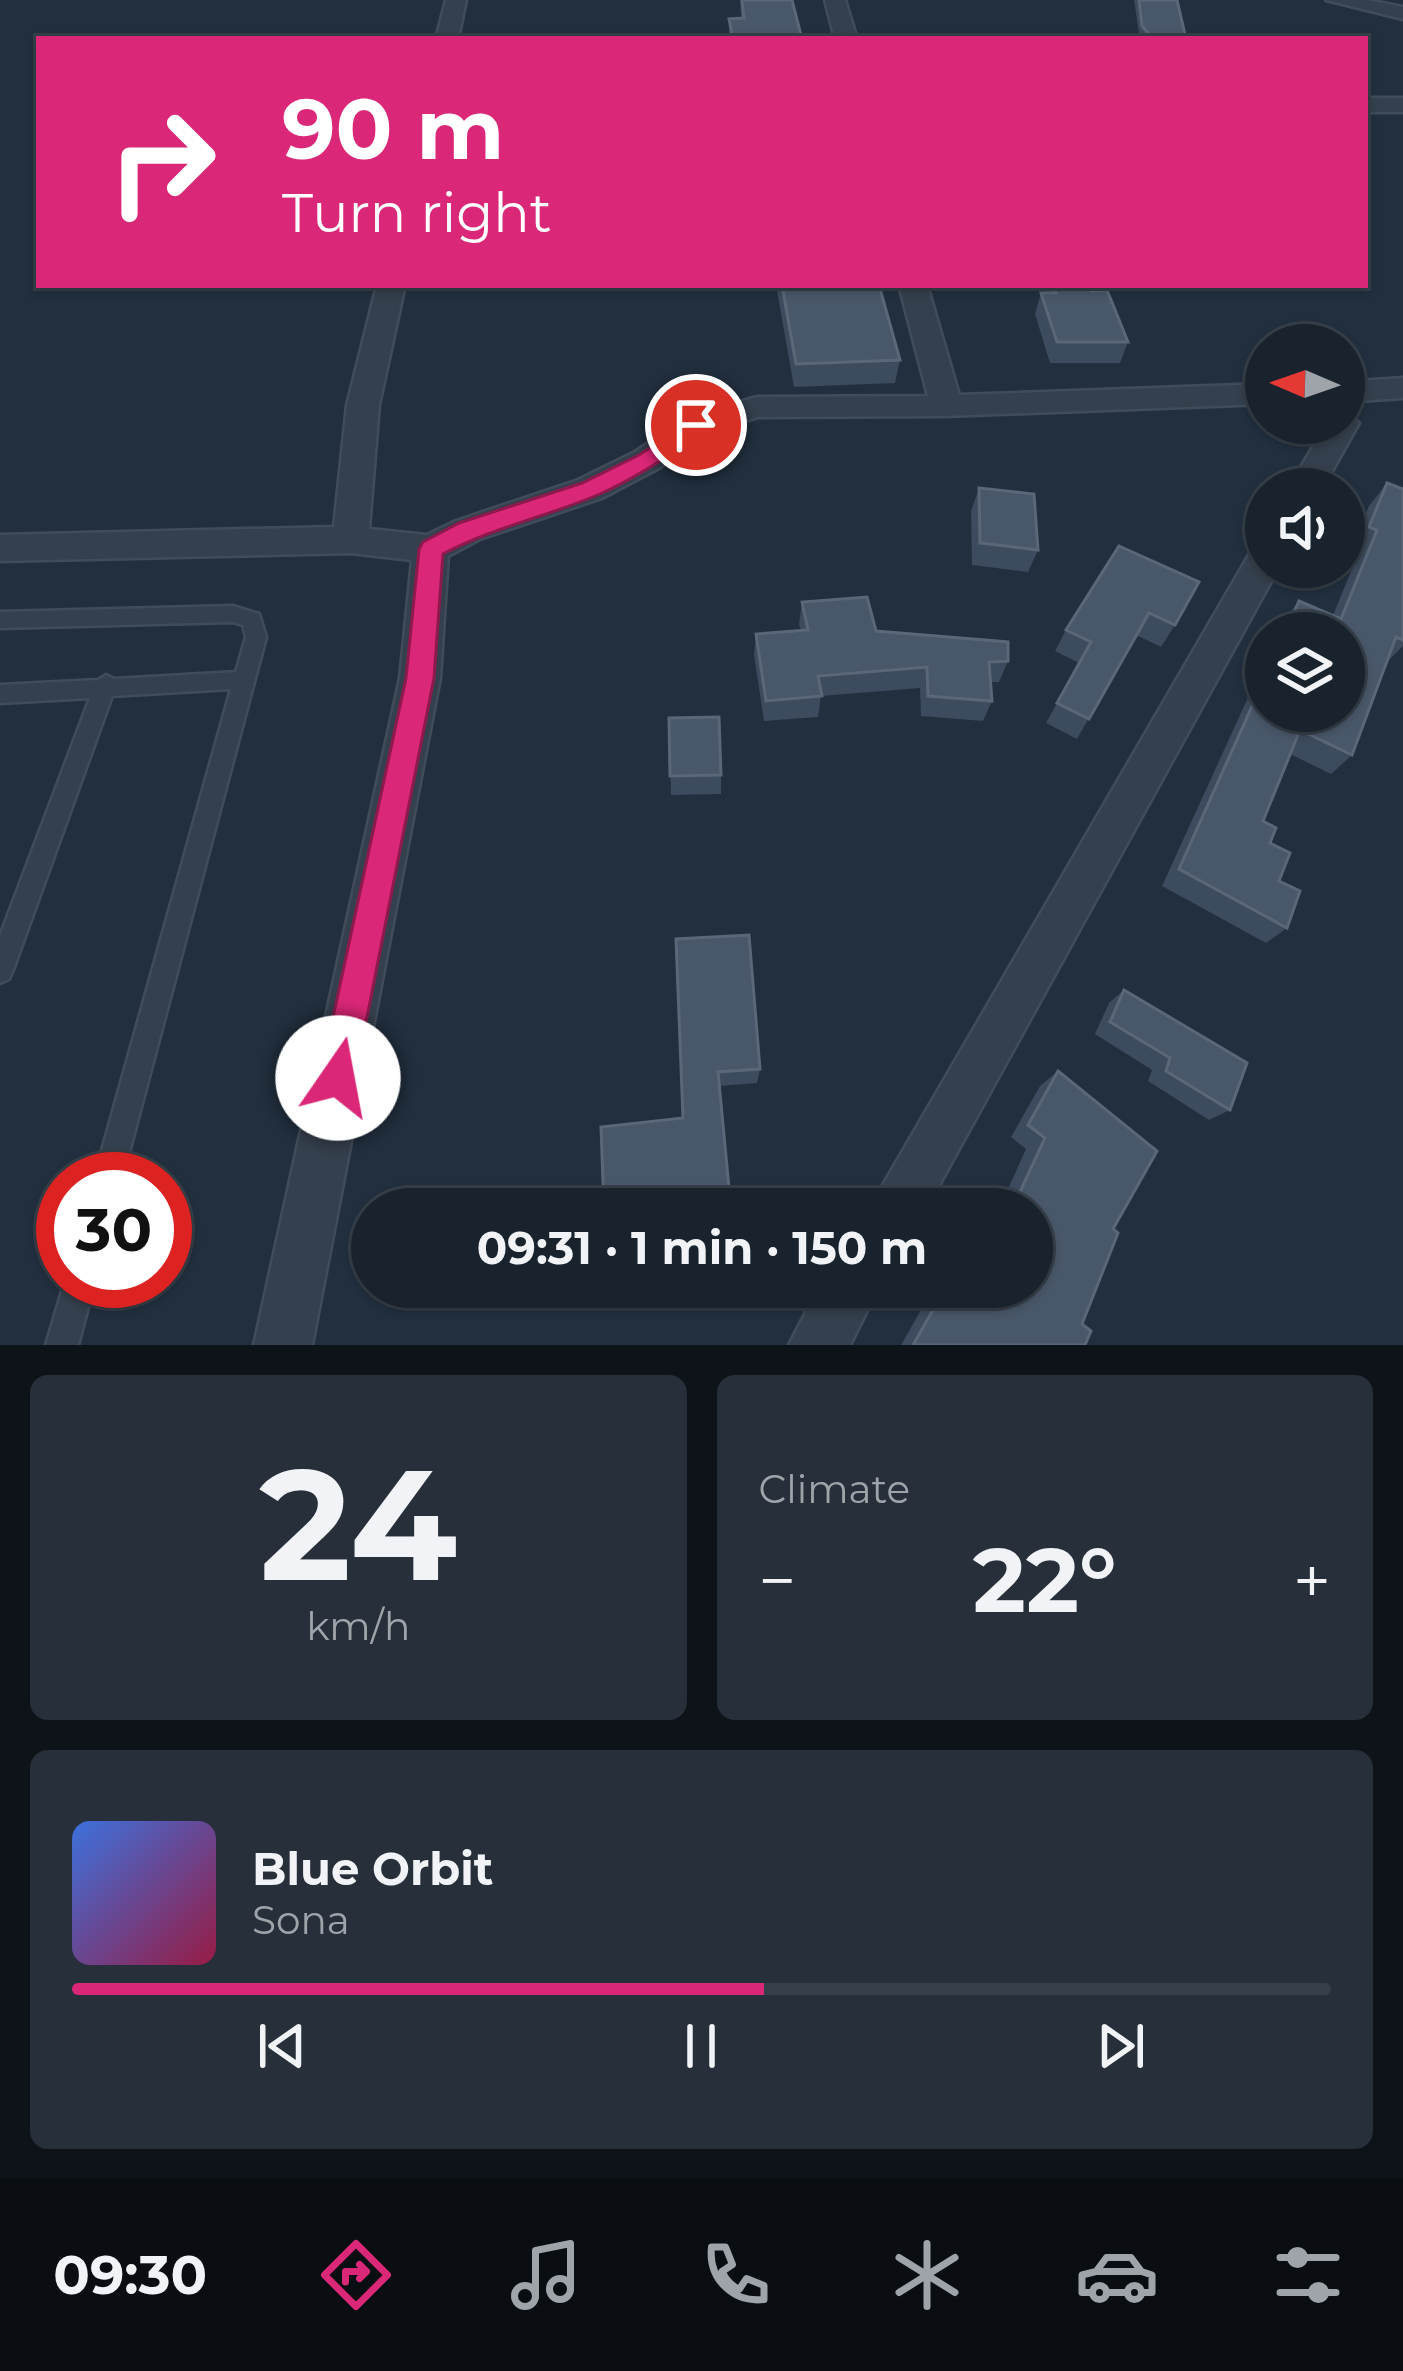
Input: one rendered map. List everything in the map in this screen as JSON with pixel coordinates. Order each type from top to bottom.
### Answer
[{"type":"street","points":[[448,36],[456,0]]},
{"type":"street","points":[[835,0],[845,36]]},
{"type":"street","points":[[1336,0],[1403,13]]},
{"type":"street","points":[[1368,105],[1403,105]]},
{"type":"street","points":[[350,540],[363,405],[390,288]]},
{"type":"street","points":[[915,288],[946,406]]},
{"type":"street","points":[[1365,390],[1403,388]]},
{"type":"street","points":[[0,548],[350,540],[431,549],[468,530],[590,489],[647,460],[696,425],[757,407],[946,406],[1245,395]]},
{"type":"street","points":[[283,1345],[420,678],[431,549]]},
{"type":"street","points":[[908,1188],[1249,588]]},
{"type":"street","points":[[818,1345],[839,1308]]},
{"type":"lane","points":[[0,620],[233,614],[252,620],[256,637],[115,1152]]},
{"type":"lane","points":[[0,694],[106,684],[244,680]]},
{"type":"lane","points":[[0,970],[106,684]]},
{"type":"lane","points":[[62,1345],[72,1308]]},
{"type":"building","points":[[742,0],[792,0],[801,36],[732,36],[729,19],[744,18]]},
{"type":"building","points":[[1139,0],[1177,0],[1185,36],[1150,36],[1142,26]]},
{"type":"building","points":[[783,288],[880,288],[900,360],[796,364]]},
{"type":"building","points":[[1054,288],[1107,290],[1128,342],[1057,342],[1041,293],[1056,293]]},
{"type":"building","points":[[1387,483],[1403,489],[1403,640],[1396,637],[1365,720],[1365,612],[1344,612],[1354,588],[1365,588],[1365,560],[1377,530],[1369,527]]},
{"type":"building","points":[[979,488],[1034,494],[1038,550],[980,543]]},
{"type":"building","points":[[1119,546],[1199,582],[1175,625],[1149,613],[1089,719],[1057,703],[1091,642],[1066,630]]},
{"type":"building","points":[[867,597],[876,631],[1008,642],[1008,661],[989,662],[992,701],[928,696],[927,667],[818,676],[822,696],[766,701],[756,634],[808,630],[802,602]]},
{"type":"building","points":[[1299,601],[1325,612],[1294,612]]},
{"type":"building","points":[[719,717],[721,775],[670,776],[669,718]]},
{"type":"building","points":[[1245,722],[1245,732],[1299,732],[1263,821],[1276,828],[1270,843],[1290,853],[1279,881],[1300,891],[1287,928],[1179,869]]},
{"type":"building","points":[[1304,732],[1361,732],[1352,755]]},
{"type":"building","points":[[749,935],[760,1069],[718,1072],[729,1188],[603,1188],[601,1127],[683,1118],[676,939]]},
{"type":"building","points":[[1124,990],[1247,1063],[1230,1110],[1166,1071],[1170,1058],[1110,1022]]},
{"type":"building","points":[[1058,1071],[1157,1151],[1113,1229],[1118,1233],[1082,1324],[1091,1331],[1085,1345],[913,1345],[934,1308],[1053,1308],[1053,1188],[1022,1188],[1045,1138],[1028,1125]]},
{"type":"route","points":[[338,1078],[420,678],[431,549],[468,530],[590,489],[647,460],[696,425]]}]
